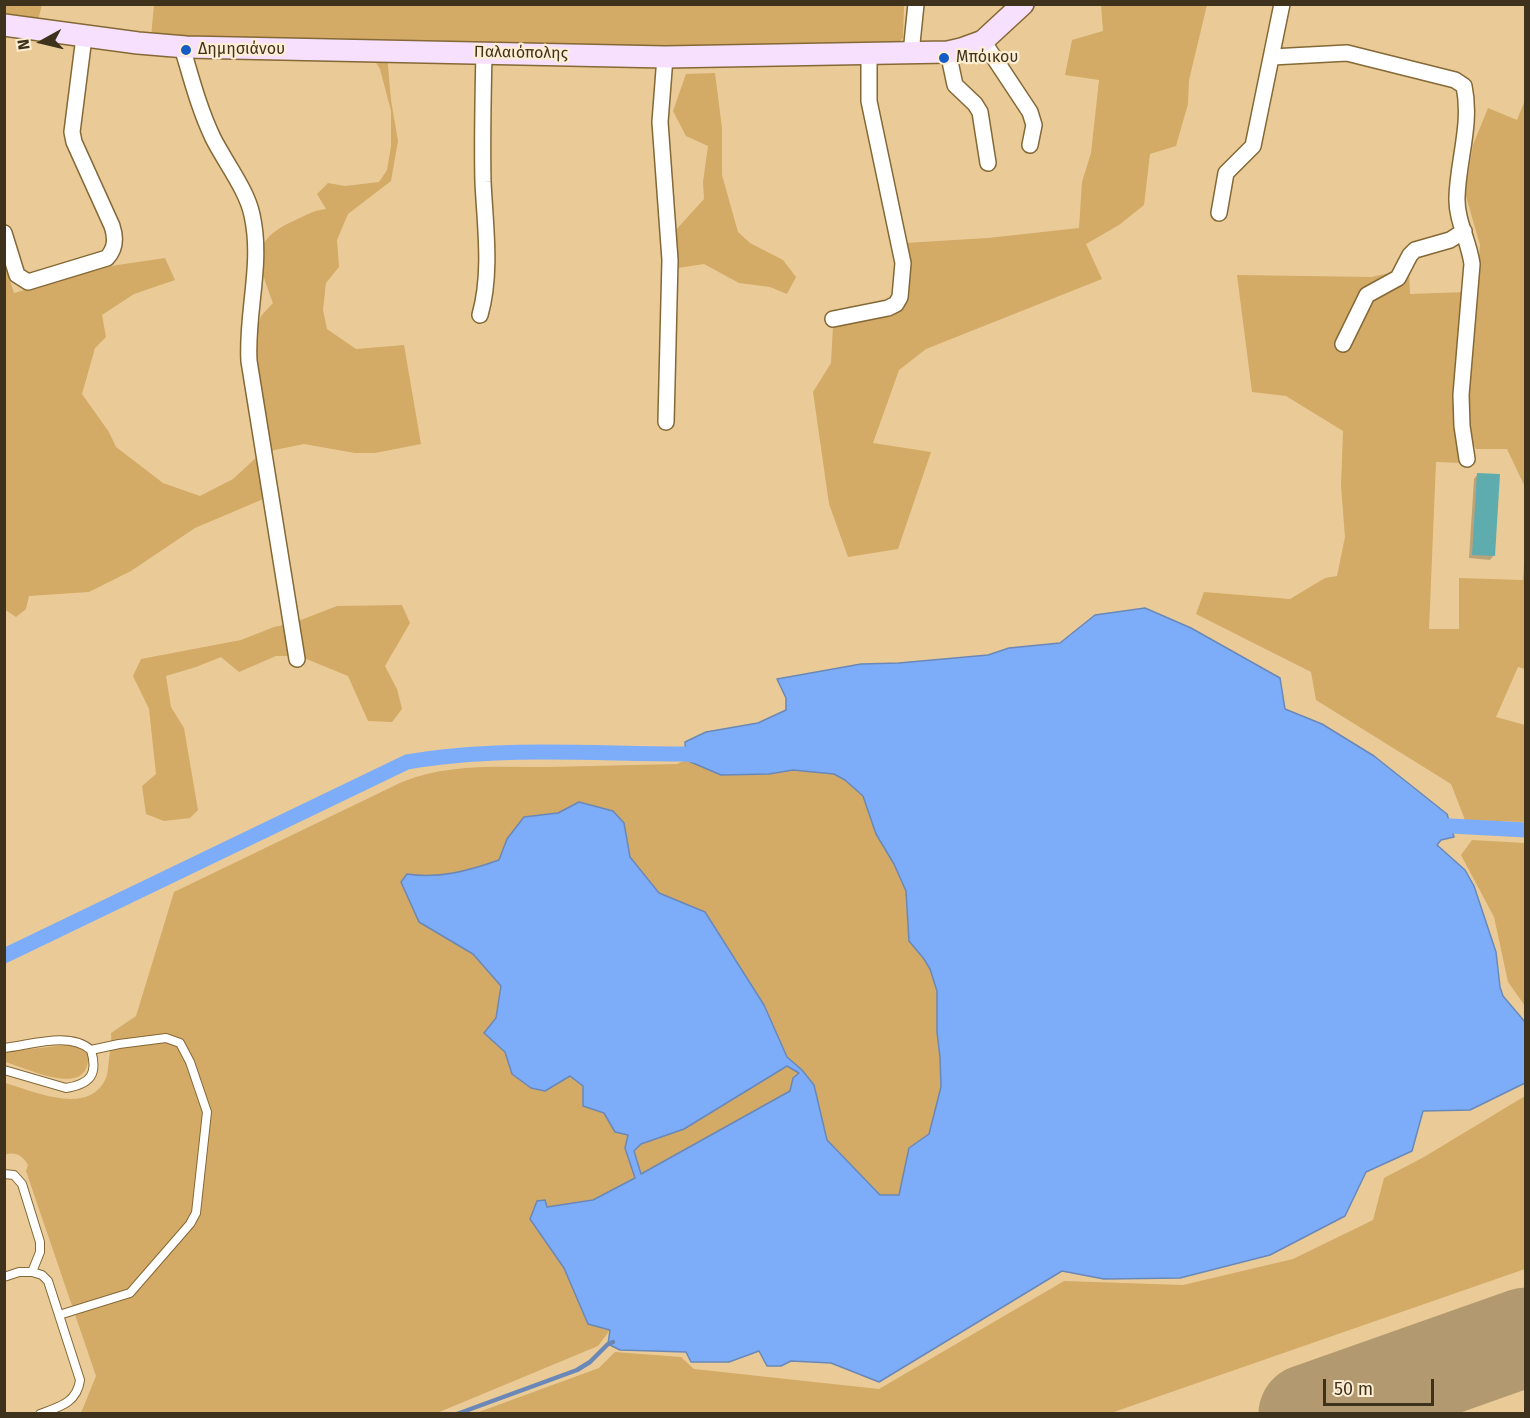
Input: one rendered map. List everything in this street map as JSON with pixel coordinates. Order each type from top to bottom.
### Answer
[{"type":"main road","name":"Παλαιόπολης","points":[[4,25],[84,37],[182,47],[665,57],[869,54],[948,52],[962,49],[983,41],[1023,4]]},
{"type":"street","points":[[911,53],[916,4]]},
{"type":"street","points":[[1219,213],[1226,173],[1253,146],[1282,4]]},
{"type":"street","points":[[4,233],[17,275],[28,282],[107,258],[113,252],[115,235],[112,226],[74,142],[72,132],[84,37]]},
{"type":"street","points":[[983,41],[1030,112],[1034,125],[1030,145]]},
{"type":"street","points":[[182,47],[212,136],[246,195],[252,214],[256,240],[255,280],[249,329],[249,362],[297,658]]},
{"type":"street","points":[[948,52],[955,85],[980,112],[988,163]]},
{"type":"street","points":[[480,315],[486,266],[482,141],[484,53]]},
{"type":"street","points":[[1272,57],[1347,53],[1461,83],[1465,91],[1466,120],[1457,213],[1472,264],[1461,395],[1462,426],[1467,459]]},
{"type":"street","points":[[833,319],[888,308],[896,304],[900,297],[903,263],[869,101],[869,54]]},
{"type":"street","points":[[665,57],[660,122],[670,260],[666,422]]},
{"type":"street","points":[[1343,344],[1367,295],[1398,278],[1414,250],[1450,240],[1464,231]]},
{"type":"lane","points":[[59,1315],[130,1293],[190,1224],[196,1213],[207,1112],[190,1062],[180,1043],[166,1038],[91,1050]]},
{"type":"lane","points":[[4,1048],[78,1041],[91,1050],[95,1064],[92,1075],[76,1086],[66,1088],[4,1070]]},
{"type":"lane","points":[[4,1174],[14,1175],[22,1184],[37,1229],[40,1252],[32,1272]]},
{"type":"lane","points":[[4,1277],[19,1272],[32,1272],[42,1275],[48,1281],[79,1374],[79,1388],[70,1402],[40,1413]]},
{"type":"shaded area","points":[[5,5],[42,5],[38,20],[5,16]]},
{"type":"shaded area","points":[[154,5],[904,5],[903,38],[898,43],[704,49],[386,44],[391,100],[398,141],[391,181],[348,214],[337,240],[339,267],[326,283],[323,310],[327,329],[356,349],[404,345],[421,444],[375,453],[355,453],[304,444],[270,451],[268,497],[195,528],[131,571],[89,592],[29,596],[26,609],[16,617],[4,609],[4,261],[14,293],[111,266],[165,258],[175,280],[134,294],[102,315],[106,337],[95,348],[82,394],[109,432],[116,447],[163,483],[200,496],[233,479],[258,456],[259,394],[255,337],[261,316],[273,303],[261,266],[263,247],[268,238],[291,222],[326,209],[317,194],[328,183],[345,186],[379,182],[387,170],[391,146],[391,111],[380,69],[364,44],[151,37]]},
{"type":"shaded area","points":[[1101,5],[1207,5],[1189,80],[1188,104],[1176,146],[1150,154],[1144,205],[1119,225],[1086,244],[1102,279],[926,349],[899,370],[873,443],[931,452],[898,549],[848,557],[829,504],[813,392],[831,363],[833,326],[897,310],[905,243],[988,238],[1079,228],[1082,182],[1091,153],[1099,80],[1065,75],[1072,40],[1103,31]]},
{"type":"shaded area","points":[[715,73],[722,128],[722,175],[738,232],[750,243],[783,260],[796,277],[787,294],[770,287],[739,283],[704,264],[678,268],[674,232],[704,199],[703,182],[708,146],[686,136],[673,111],[686,74]]},
{"type":"shaded area","points":[[1525,100],[1525,487],[1507,449],[1476,449],[1468,436],[1466,411],[1480,245],[1465,193],[1473,145],[1488,108],[1517,120]]},
{"type":"shaded area","points":[[1409,269],[1410,294],[1466,292],[1461,463],[1436,462],[1429,629],[1459,629],[1459,578],[1523,580],[1525,546],[1525,669],[1518,667],[1496,717],[1525,725],[1525,822],[1465,820],[1451,784],[1316,700],[1311,672],[1196,614],[1204,592],[1290,599],[1325,578],[1337,576],[1345,537],[1341,486],[1343,431],[1286,396],[1252,392],[1237,275],[1371,277]]},
{"type":"shaded area","points":[[402,605],[410,623],[385,666],[397,689],[402,709],[392,722],[368,721],[348,676],[299,656],[276,656],[239,672],[221,657],[166,676],[171,707],[184,728],[198,810],[190,818],[164,821],[146,814],[142,786],[156,774],[149,709],[133,676],[141,659],[241,640],[337,606]]},
{"type":"shaded area","points":[[686,760],[721,775],[769,774],[793,770],[834,774],[845,780],[863,796],[871,815],[872,824],[906,891],[909,941],[930,969],[937,991],[941,1087],[929,1134],[909,1148],[900,1195],[880,1195],[827,1140],[814,1085],[787,1057],[764,1005],[705,912],[659,893],[630,857],[624,823],[579,802],[558,814],[524,817],[507,839],[499,860],[464,872],[424,877],[419,922],[473,954],[501,986],[496,1018],[484,1033],[505,1052],[512,1074],[555,1084],[570,1076],[583,1085],[583,1106],[605,1113],[615,1132],[628,1135],[625,1148],[635,1178],[593,1200],[546,1207],[530,1218],[564,1268],[588,1323],[610,1330],[598,1346],[437,1413],[81,1413],[96,1376],[26,1171],[28,1165],[18,1155],[5,1155],[5,1083],[60,1098],[74,1099],[98,1090],[107,1074],[111,1033],[136,1016],[174,892],[402,782],[420,776],[474,767],[677,764]]},
{"type":"shaded area","points":[[1472,840],[1525,843],[1525,1006],[1508,982],[1494,917],[1461,855]]},
{"type":"shaded area","points":[[66,1045],[80,1047],[88,1054],[86,1068],[80,1076],[69,1079],[56,1078],[5,1062],[5,1052]]},
{"type":"shaded area","points":[[787,1065],[799,1073],[793,1078],[790,1091],[641,1175],[634,1151],[640,1144],[684,1129]]},
{"type":"shaded area","points":[[1525,1096],[1525,1269],[1111,1413],[476,1413],[599,1368],[615,1352],[681,1357],[694,1369],[879,1389],[1064,1281],[1183,1285],[1293,1259],[1373,1220],[1384,1178],[1424,1157]]},
{"type":"water","points":[[1145,608],[1191,628],[1280,678],[1285,709],[1322,724],[1374,756],[1447,814],[1454,837],[1441,840],[1437,845],[1465,870],[1474,886],[1496,952],[1503,996],[1525,1022],[1525,1083],[1470,1110],[1423,1111],[1412,1151],[1366,1172],[1345,1216],[1270,1255],[1180,1278],[1104,1279],[1062,1271],[879,1382],[831,1363],[791,1361],[781,1366],[767,1366],[759,1351],[729,1362],[691,1362],[686,1352],[620,1350],[608,1344],[610,1330],[588,1324],[564,1268],[530,1219],[537,1201],[545,1200],[547,1207],[593,1200],[635,1178],[625,1148],[628,1135],[615,1132],[604,1113],[583,1106],[583,1086],[570,1076],[545,1091],[531,1088],[512,1074],[505,1052],[484,1033],[496,1018],[501,986],[473,954],[419,922],[401,882],[407,874],[453,873],[499,860],[507,839],[524,817],[558,813],[579,802],[613,811],[624,823],[630,857],[659,893],[705,912],[764,1005],[787,1057],[814,1085],[827,1140],[880,1195],[899,1195],[909,1148],[929,1134],[941,1087],[937,991],[930,969],[909,941],[906,891],[894,864],[876,834],[863,796],[845,780],[834,774],[793,770],[769,774],[721,775],[686,760],[685,742],[706,732],[758,723],[786,710],[786,698],[777,679],[861,664],[988,655],[1009,648],[1060,643],[1095,615]],"holes":[[[787,1066],[799,1073],[793,1078],[790,1091],[641,1174],[634,1151],[641,1144],[684,1129]]]},
{"type":"building","points":[[1477,473],[1500,474],[1495,556],[1472,555]]},
{"type":"waterway","points":[[4,956],[407,762],[510,752],[704,756]]},
{"type":"waterway","points":[[1432,825],[1526,830]]},
{"type":"waterway","points":[[457,1414],[577,1370],[613,1342]]},
{"type":"runway","points":[[1308,1414],[1526,1337]]},
{"type":"place","name":"Δημησιάνου","points":[[186,50]]},
{"type":"place","name":"Μπόικου","points":[[944,58]]}]
